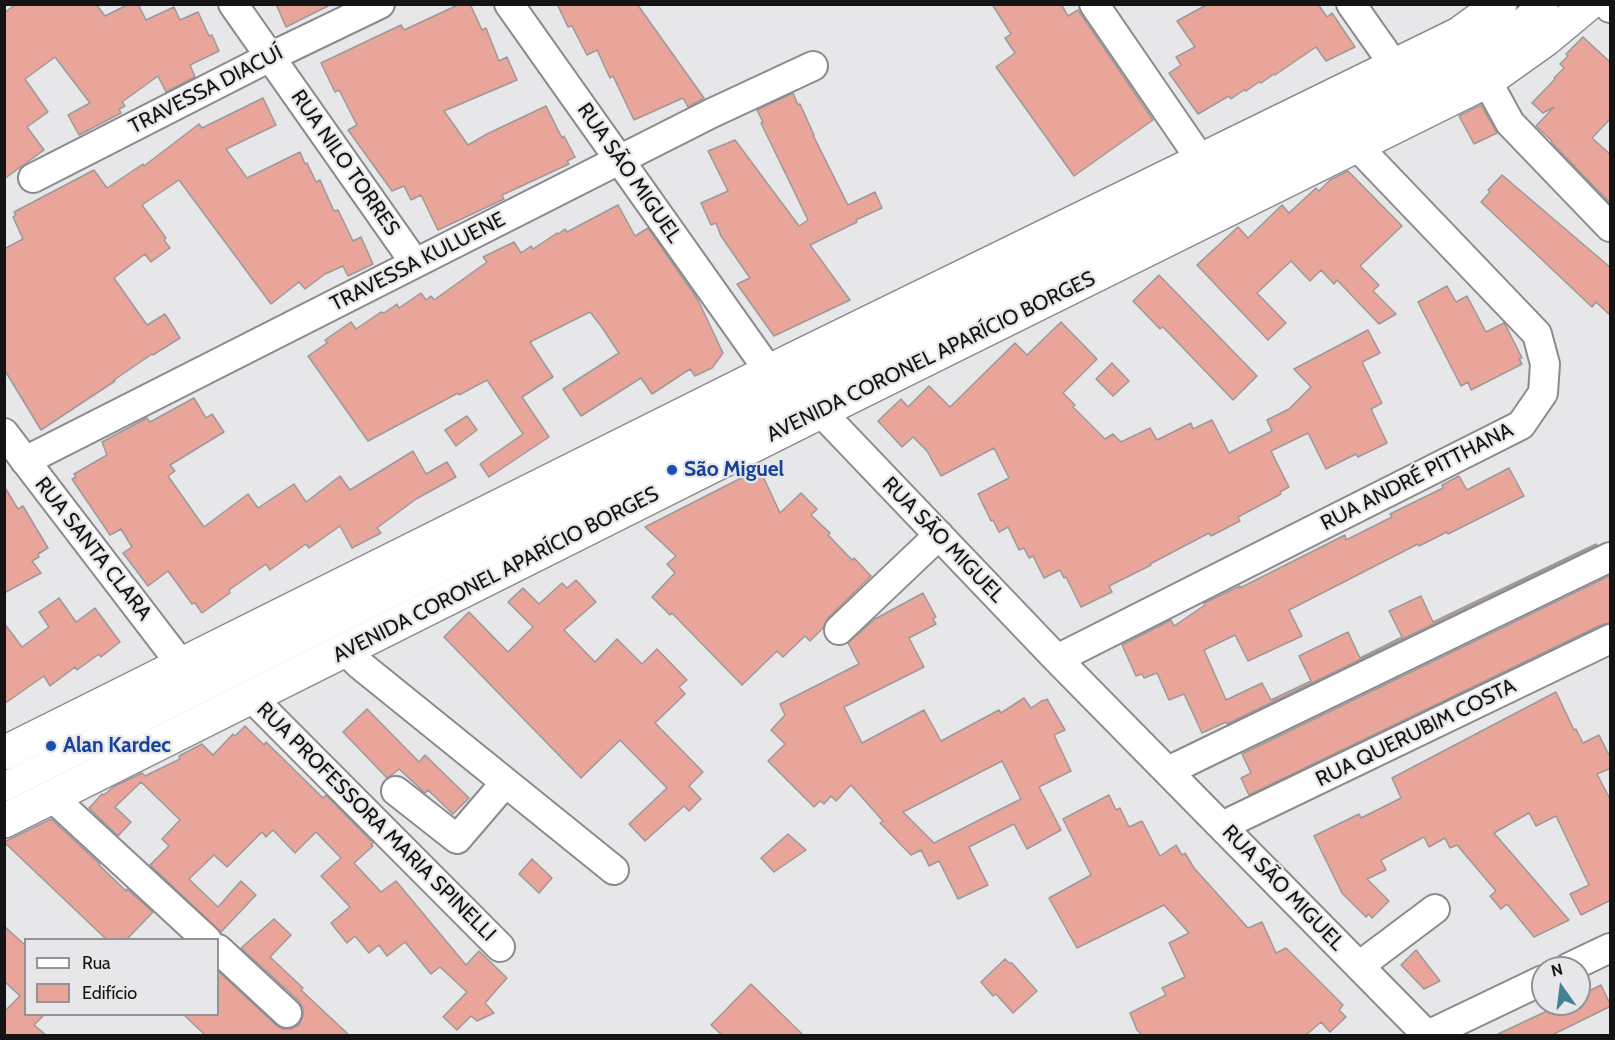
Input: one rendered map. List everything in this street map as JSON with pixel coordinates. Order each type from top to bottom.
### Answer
[{"type":"main road","points":[[4,753],[769,371],[1459,34],[1500,4]]},
{"type":"main road","name":"AVENIDA CORONEL APARÍCIO BORGES","points":[[4,820],[1486,81],[1546,39],[1588,4]]},
{"type":"street","name":"RUA NILO TORRES","points":[[233,4],[415,263]]},
{"type":"street","name":"TRAVESSA DIACUÍ","points":[[33,178],[270,57],[380,4]]},
{"type":"street","name":"RUA SÃO MIGUEL","points":[[509,4],[769,371],[821,412],[1057,659],[1426,1035]]},
{"type":"street","points":[[1094,4],[1201,160]]},
{"type":"street","points":[[1351,4],[1394,65]]},
{"type":"street","points":[[4,787],[795,391],[1473,57],[1527,19],[1544,4]]},
{"type":"street","points":[[1607,4],[1611,8]]},
{"type":"street","name":"TRAVESSA KULUENE","points":[[25,460],[712,113],[813,66]]},
{"type":"street","points":[[1486,81],[1510,123],[1611,227]]},
{"type":"street","name":"RUA ANDRÉ PITTHANA","points":[[1057,659],[1521,425],[1543,393],[1545,364],[1537,334],[1357,146]]},
{"type":"street","name":"RUA SANTA CLARA","points":[[4,434],[181,664]]},
{"type":"street","points":[[839,630],[939,535]]},
{"type":"street","points":[[1168,771],[1611,557]]},
{"type":"street","name":"RUA QUERUBIM COSTA","points":[[1222,826],[1611,639]]},
{"type":"street","points":[[345,650],[359,664],[614,870]]},
{"type":"street","name":"RUA PROFESSORA MARIA SPINELLI","points":[[251,697],[500,947]]},
{"type":"street","points":[[396,791],[457,839],[505,783]]},
{"type":"street","points":[[52,797],[206,938]]},
{"type":"street","points":[[1359,966],[1435,909]]},
{"type":"street","points":[[1591,957],[1611,948]]},
{"type":"street","points":[[219,950],[286,1013]]},
{"type":"street","points":[[1426,1035],[1461,1028],[1531,987]]},
{"type":"building","points":[[16,4],[96,4],[105,16],[129,4],[138,4],[146,20],[174,7],[180,20],[198,12],[219,51],[190,65],[195,77],[166,92],[158,76],[122,102],[125,106],[119,109],[121,113],[79,135],[68,115],[90,103],[55,57],[25,79],[48,112],[27,127],[44,150],[4,179],[4,13]]},
{"type":"building","points":[[276,4],[332,4],[286,27]]},
{"type":"building","points":[[460,4],[470,4],[482,30],[486,28],[499,61],[507,57],[517,80],[444,111],[468,145],[546,106],[562,138],[564,136],[575,157],[567,161],[569,164],[502,195],[504,199],[438,230],[421,195],[411,200],[404,186],[392,191],[348,130],[357,125],[339,90],[335,92],[321,63],[401,25],[404,30]]},
{"type":"building","points":[[557,4],[637,4],[704,98],[688,107],[683,98],[634,120],[613,76],[610,78],[597,50],[587,55],[572,26],[568,27]]},
{"type":"building","points":[[992,4],[1061,4],[1068,16],[1078,10],[1153,120],[1074,176],[996,67],[1015,53],[1005,38],[1011,34]]},
{"type":"building","points":[[1208,4],[1318,4],[1327,17],[1332,13],[1355,47],[1326,61],[1316,47],[1261,83],[1244,90],[1231,99],[1229,96],[1198,114],[1169,73],[1181,65],[1176,57],[1195,47],[1177,21]]},
{"type":"building","points":[[1583,37],[1611,63],[1611,118],[1592,138],[1611,155],[1611,204],[1536,126],[1554,107],[1543,113],[1532,103],[1564,68],[1560,64],[1568,56],[1566,54]]},
{"type":"building","points":[[793,93],[848,205],[875,192],[882,208],[810,245],[850,300],[774,336],[737,284],[750,278],[721,236],[716,223],[711,225],[701,203],[728,191],[708,151],[735,140],[799,226],[808,220],[761,123],[763,122],[757,110]]},
{"type":"building","points":[[263,98],[276,125],[226,149],[247,178],[300,152],[316,182],[320,180],[334,211],[338,210],[353,241],[361,237],[373,264],[348,276],[343,266],[325,274],[305,289],[299,282],[271,304],[179,180],[142,205],[166,238],[164,240],[170,248],[151,262],[145,254],[114,278],[147,325],[165,314],[180,338],[152,354],[41,430],[4,369],[4,249],[23,239],[13,217],[16,215],[14,212],[94,170],[107,188],[143,164],[144,166],[199,124],[202,128]]},
{"type":"building","points":[[1481,105],[1497,133],[1474,144],[1459,116]]},
{"type":"building","points":[[1348,171],[1402,226],[1360,266],[1379,285],[1373,291],[1396,314],[1379,324],[1337,280],[1334,284],[1321,270],[1310,281],[1291,261],[1257,293],[1286,323],[1268,340],[1197,265],[1238,227],[1248,238],[1282,205],[1289,213],[1316,188],[1319,191],[1330,180]]},
{"type":"building","points":[[1502,175],[1611,268],[1611,316],[1596,302],[1592,307],[1481,202],[1490,192],[1488,190]]},
{"type":"building","points":[[618,205],[635,236],[648,228],[698,300],[723,353],[712,368],[695,376],[690,369],[652,394],[641,378],[581,416],[563,389],[619,353],[590,312],[530,342],[553,377],[522,397],[549,437],[489,477],[480,464],[523,434],[487,380],[368,441],[308,356],[327,343],[325,340],[351,322],[356,329],[381,312],[384,313],[397,304],[399,308],[421,293],[426,300],[431,296],[434,300],[487,262],[483,257],[514,242],[521,253],[531,246],[533,249],[557,233],[565,229],[567,232]]},
{"type":"building","points":[[1159,275],[1257,376],[1233,400],[1163,327],[1160,329],[1133,301]]},
{"type":"building","points":[[1447,286],[1456,302],[1467,296],[1486,332],[1504,323],[1522,358],[1519,359],[1522,364],[1471,390],[1468,382],[1461,386],[1418,302]]},
{"type":"building","points":[[1061,322],[1097,359],[1063,393],[1075,405],[1073,407],[1105,439],[1113,434],[1121,442],[1150,428],[1157,440],[1191,423],[1193,429],[1212,420],[1229,453],[1272,431],[1267,420],[1289,409],[1311,387],[1294,369],[1368,330],[1380,353],[1362,362],[1382,403],[1371,409],[1387,443],[1358,457],[1356,454],[1326,469],[1308,433],[1271,451],[1289,487],[1280,492],[1281,494],[1238,517],[1240,521],[1211,536],[1209,533],[1109,586],[1112,592],[1081,607],[1060,570],[1044,578],[1033,556],[1029,558],[1024,548],[1019,550],[1008,527],[999,532],[993,520],[991,521],[978,494],[1009,478],[994,448],[941,476],[927,451],[913,437],[902,447],[878,421],[901,399],[908,407],[929,386],[950,407],[1015,343],[1027,355]]},
{"type":"building","points":[[1112,363],[1129,381],[1113,396],[1096,379]]},
{"type":"building","points":[[194,398],[206,418],[212,414],[224,432],[170,465],[175,471],[168,476],[204,527],[248,494],[258,508],[294,484],[306,502],[340,476],[350,490],[413,451],[426,474],[447,462],[456,477],[416,499],[377,528],[381,533],[352,548],[340,526],[309,548],[306,544],[270,570],[266,564],[229,590],[230,593],[202,613],[195,603],[192,604],[168,571],[148,586],[123,553],[132,547],[121,529],[110,535],[72,479],[76,477],[74,474],[107,455],[102,442],[147,418],[150,422]]},
{"type":"building","points":[[467,416],[477,430],[456,446],[445,430]]},
{"type":"building","points":[[1509,468],[1524,496],[1448,534],[1447,532],[1419,546],[1418,544],[1289,610],[1302,636],[1248,661],[1235,635],[1204,650],[1226,700],[1262,683],[1271,700],[1311,681],[1299,656],[1348,632],[1360,658],[1402,637],[1389,611],[1421,596],[1433,622],[1597,545],[1227,724],[1226,722],[1202,733],[1184,694],[1169,700],[1157,673],[1144,678],[1142,674],[1136,676],[1122,645],[1171,620],[1174,626],[1205,605],[1204,603],[1240,586],[1240,588],[1345,535],[1346,540],[1392,517],[1390,514],[1443,488],[1442,485],[1459,476],[1467,490]]},
{"type":"building","points":[[755,471],[762,474],[780,513],[801,493],[817,509],[811,515],[830,533],[828,535],[852,560],[854,558],[871,576],[828,618],[823,628],[810,641],[805,636],[783,657],[777,651],[742,685],[672,613],[670,615],[652,597],[675,573],[667,564],[676,556],[645,527]]},
{"type":"building","points":[[4,486],[18,509],[23,506],[48,548],[32,561],[41,573],[4,593]]},
{"type":"building","points":[[1611,575],[1611,623],[1603,624],[1249,795],[1241,778],[1251,773],[1242,754]]},
{"type":"building","points":[[576,580],[596,602],[564,630],[595,662],[617,639],[642,664],[657,649],[687,680],[679,687],[685,694],[655,723],[703,772],[689,786],[701,799],[689,811],[684,806],[645,841],[629,824],[667,788],[620,740],[581,778],[444,637],[469,612],[508,652],[533,627],[508,602],[523,588],[539,604],[562,583],[567,588]]},
{"type":"building","points":[[923,593],[936,617],[933,619],[936,624],[909,638],[924,667],[844,707],[862,743],[924,710],[941,741],[999,710],[1001,713],[1024,698],[1031,708],[1047,699],[1065,730],[1054,735],[1071,771],[1039,787],[1061,830],[1027,849],[1014,824],[969,847],[988,885],[958,899],[939,861],[929,866],[921,850],[911,855],[880,823],[883,821],[851,785],[836,801],[831,796],[824,804],[820,801],[814,807],[768,761],[785,744],[771,730],[785,715],[780,704],[859,664],[848,643],[875,619]],"holes":[[[1002,761],[1021,799],[934,843],[903,812]]]},
{"type":"building","points":[[59,598],[76,622],[95,608],[120,642],[101,657],[99,654],[77,670],[75,667],[50,686],[44,676],[4,704],[4,623],[22,647],[49,627],[39,612]]},
{"type":"building","points":[[1556,692],[1574,730],[1576,729],[1583,743],[1599,735],[1611,759],[1611,768],[1597,774],[1611,801],[1611,900],[1581,915],[1570,894],[1589,885],[1556,816],[1536,826],[1529,813],[1494,833],[1569,920],[1534,937],[1507,904],[1501,909],[1490,896],[1496,891],[1457,845],[1450,848],[1445,838],[1429,847],[1424,837],[1381,860],[1386,870],[1367,879],[1389,901],[1372,918],[1369,914],[1366,917],[1342,893],[1314,836],[1359,814],[1361,818],[1401,798],[1392,778]]},
{"type":"building","points":[[367,709],[419,762],[425,755],[469,798],[453,814],[428,790],[425,793],[399,769],[387,778],[343,732]]},
{"type":"building","points":[[245,726],[264,745],[266,742],[323,798],[326,795],[373,843],[371,845],[373,846],[354,863],[381,892],[396,881],[466,965],[479,951],[507,978],[485,1003],[494,1013],[477,1021],[471,1016],[457,1030],[443,1017],[467,992],[440,967],[431,974],[405,942],[387,956],[379,945],[369,953],[355,936],[347,943],[331,923],[350,907],[321,876],[341,858],[316,832],[295,853],[273,830],[266,837],[262,832],[227,867],[214,855],[189,879],[218,907],[241,881],[256,895],[221,932],[150,865],[169,846],[162,839],[180,820],[141,782],[115,807],[131,822],[118,836],[89,808],[102,794],[104,795],[113,787],[142,773],[145,776],[180,759],[179,756],[202,744],[213,755],[233,734],[235,736]]},
{"type":"building","points":[[1109,795],[1116,810],[1120,808],[1129,827],[1142,821],[1160,856],[1176,845],[1182,855],[1185,853],[1194,868],[1248,928],[1262,922],[1276,953],[1286,948],[1343,1005],[1339,1010],[1346,1017],[1330,1032],[1321,1022],[1306,1035],[1142,1035],[1137,1030],[1130,1013],[1166,995],[1162,988],[1185,977],[1169,943],[1189,933],[1164,905],[1077,948],[1049,898],[1091,875],[1063,819]]},
{"type":"building","points":[[51,819],[126,891],[127,889],[153,912],[128,938],[105,938],[4,842]]},
{"type":"building","points":[[788,834],[806,850],[774,872],[761,858]]},
{"type":"building","points":[[532,859],[552,878],[539,893],[519,874]]},
{"type":"building","points":[[274,919],[291,935],[270,957],[349,1035],[205,1035],[185,1016],[219,1016],[219,972],[283,1029],[291,1029],[299,1025],[303,1016],[303,1008],[299,1001],[241,948]]},
{"type":"building","points":[[4,926],[24,944],[24,1016],[43,1016],[34,1025],[46,1035],[4,1035],[4,1012],[20,996],[4,981]]},
{"type":"building","points":[[1416,950],[1440,981],[1424,989],[1401,965]]},
{"type":"building","points":[[1005,959],[1012,963],[1037,991],[1013,1013],[996,994],[993,996],[981,982]]},
{"type":"building","points":[[751,984],[803,1035],[722,1035],[711,1025]]},
{"type":"building","points":[[1601,985],[1611,1006],[1591,1016],[1591,990]]},
{"type":"building","points":[[1536,1016],[1591,1016],[1552,1035],[1496,1035]]},
{"type":"place","name":"São Miguel","points":[[672,470]]},
{"type":"place","name":"Alan Kardec","points":[[51,746]]}]
